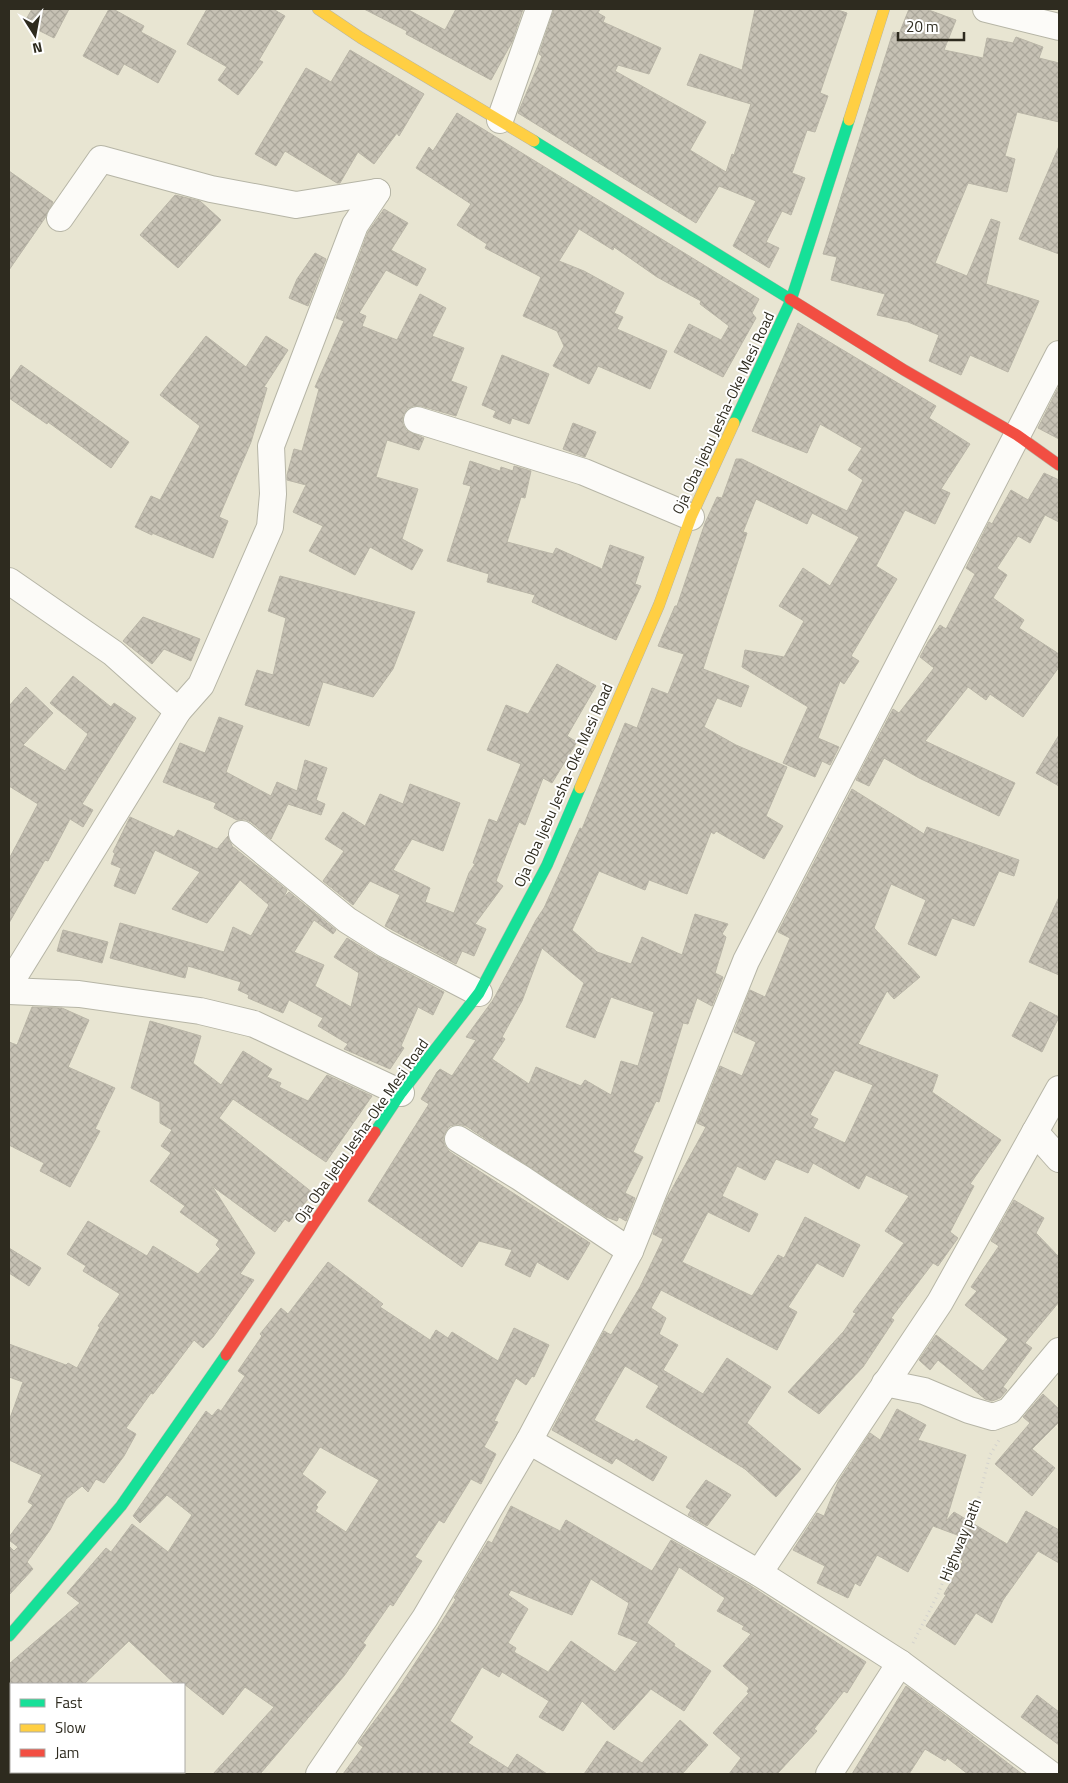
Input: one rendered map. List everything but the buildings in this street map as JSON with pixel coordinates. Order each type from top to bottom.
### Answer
[{"type":"main road","points":[[318,9],[361,38],[500,120],[904,370],[1017,435],[1059,466]]},
{"type":"main road","name":"Oja Oba Ijebu Jesha-Oke Mesi Road","points":[[9,1636],[121,1506],[253,1316],[401,1094],[479,993],[547,865],[659,605],[691,517],[791,300],[884,9]]},
{"type":"street","points":[[500,120],[539,9]]},
{"type":"street","points":[[986,9],[1059,27]]},
{"type":"street","points":[[9,985],[178,712],[201,685],[270,527],[273,494],[271,446],[355,225],[377,192],[296,205],[211,189],[101,158],[60,218]]},
{"type":"street","points":[[319,1774],[425,1618],[528,1441],[630,1251],[746,961],[1059,354]]},
{"type":"street","points":[[417,420],[584,472],[691,517]]},
{"type":"street","points":[[9,581],[114,653],[178,712]]},
{"type":"street","points":[[242,834],[347,920],[385,944],[479,993]]},
{"type":"street","points":[[9,991],[80,994],[200,1011],[254,1024],[401,1094]]},
{"type":"street","points":[[760,1573],[940,1302],[1059,1089]]},
{"type":"street","points":[[1035,1132],[1059,1159]]},
{"type":"street","points":[[458,1139],[522,1178],[630,1251]]},
{"type":"street","points":[[885,1383],[924,1390],[992,1418],[1009,1411],[1059,1351]]},
{"type":"street","points":[[528,1441],[760,1573],[900,1663],[1050,1774]]},
{"type":"street","points":[[829,1774],[900,1663]]},
{"type":"path","name":"Highway path","points":[[900,1663],[913,1644],[939,1592],[952,1557],[974,1515],[990,1455],[1005,1430],[1009,1411]]},
{"type":"traffic: fast","points":[[734,423],[791,300],[849,120]]},
{"type":"traffic: fast","points":[[534,141],[790,299]]},
{"type":"traffic: fast","points":[[375,1132],[401,1093],[479,993],[547,865],[580,788]]},
{"type":"traffic: fast","points":[[9,1636],[121,1506],[226,1355]]},
{"type":"traffic: slow","points":[[318,9],[361,38],[534,141]]},
{"type":"traffic: slow","points":[[849,120],[884,9]]},
{"type":"traffic: slow","points":[[580,788],[659,605],[691,517],[734,423]]},
{"type":"traffic: jam","points":[[790,299],[904,370],[1017,435],[1059,465]]},
{"type":"traffic: jam","points":[[226,1355],[375,1132]]}]
